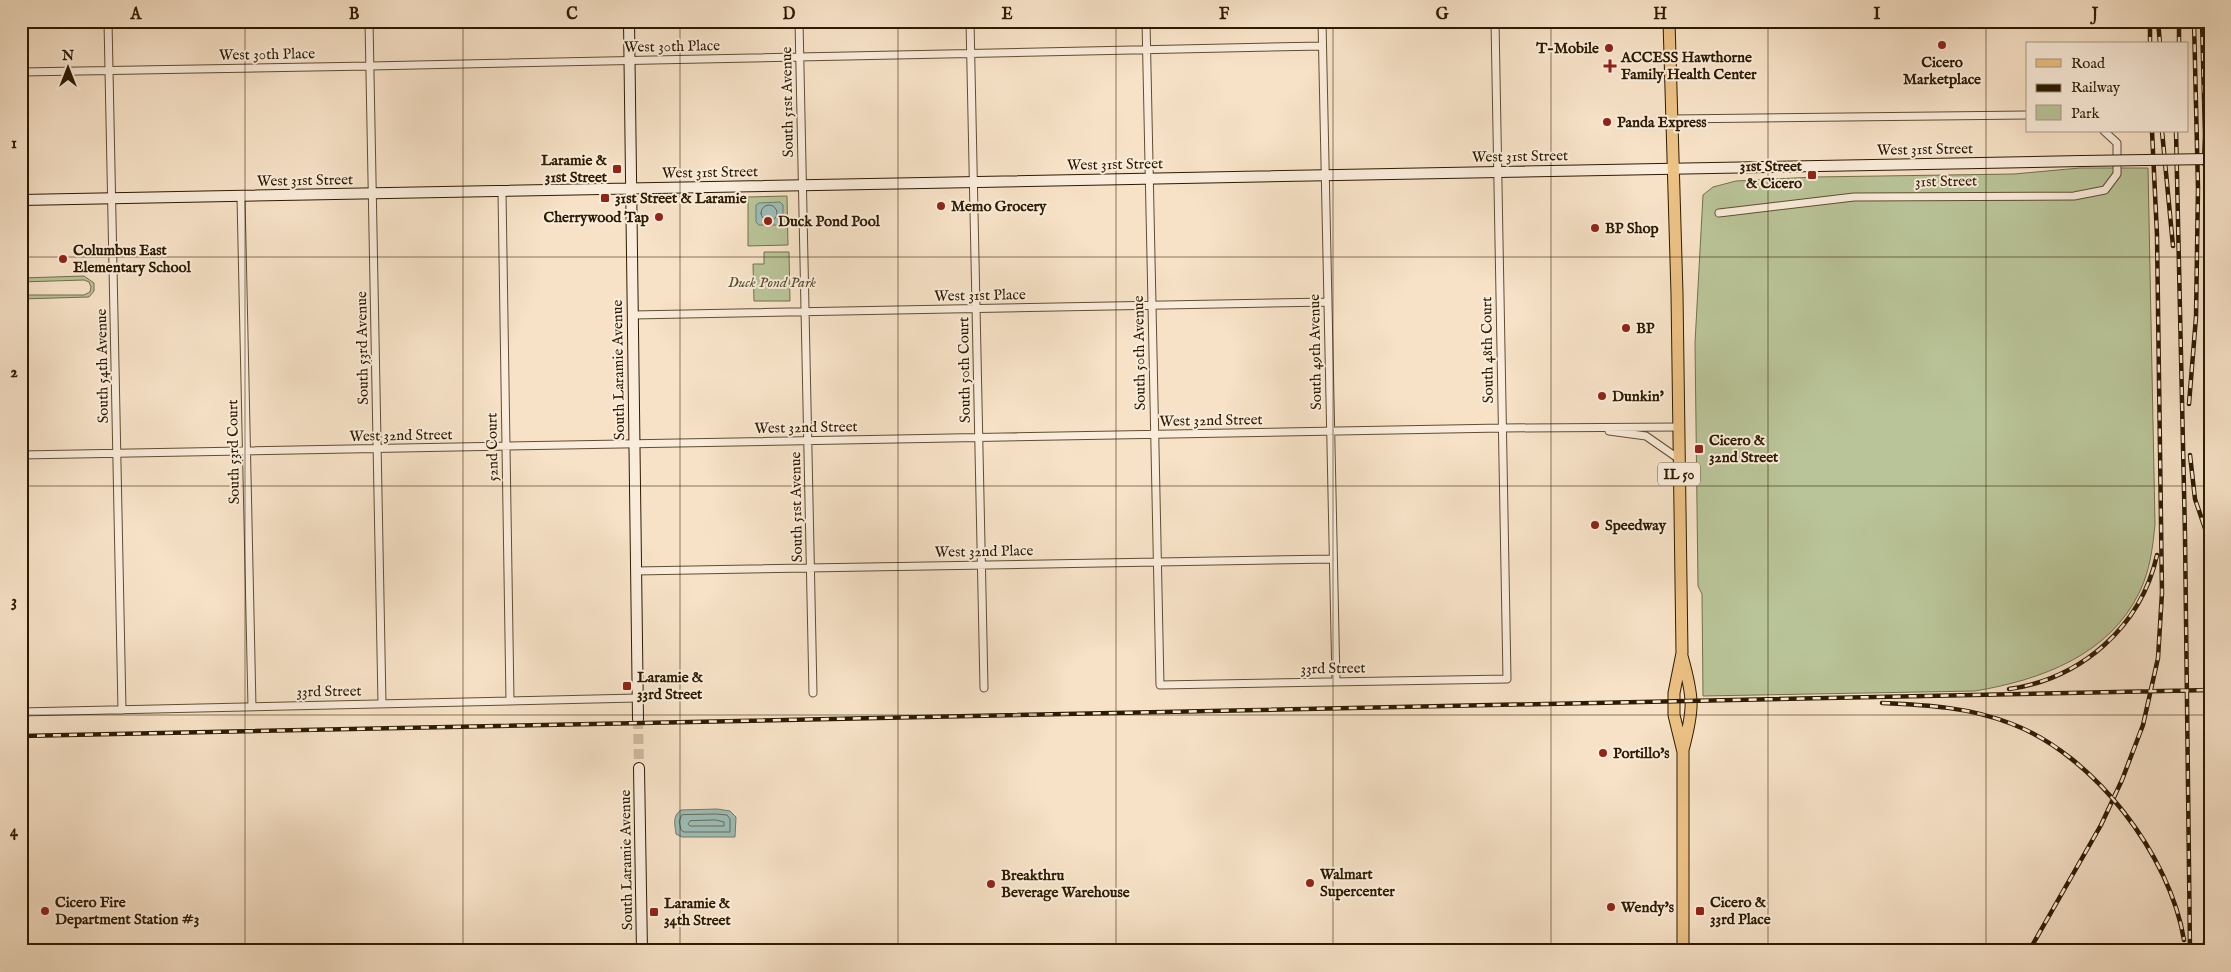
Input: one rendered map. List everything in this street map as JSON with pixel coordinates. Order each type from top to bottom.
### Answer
[{"type":"main road","name":"South Laramie Avenue","points":[[629,21],[638,719]]},
{"type":"main road","name":"IL 50","points":[[1669,21],[1673,119],[1682,653],[1674,701],[1674,716],[1683,752]]},
{"type":"main road","name":"West 31st Street","points":[[21,200],[2210,159]]},
{"type":"main road","name":"IL 50","points":[[1682,653],[1692,692],[1692,714],[1683,752],[1683,951]]},
{"type":"main road","name":"South Laramie Avenue","points":[[639,768],[642,951]]},
{"type":"street","name":"South 54th Avenue","points":[[108,21],[122,710]]},
{"type":"street","name":"South 53rd Avenue","points":[[369,21],[382,704]]},
{"type":"street","name":"South 51st Avenue","points":[[799,21],[814,692]]},
{"type":"street","name":"South 50th Court","points":[[970,21],[984,688]]},
{"type":"street","name":"South 50th Avenue","points":[[1146,21],[1160,685]]},
{"type":"street","name":"South 49th Avenue","points":[[1322,21],[1336,682]]},
{"type":"street","name":"South 48th Court","points":[[1495,21],[1507,679]]},
{"type":"street","name":"West 30th Place","points":[[21,72],[1322,46]]},
{"type":"street","points":[[1673,119],[2026,115]]},
{"type":"street","name":"31st Street","points":[[1719,213],[1854,197],[2074,196],[2105,190],[2117,174],[2117,143],[2105,132]]},
{"type":"street","name":"52nd Court","points":[[502,192],[510,701]]},
{"type":"street","name":"South 53rd Court","points":[[241,196],[252,707]]},
{"type":"street","name":"West 31st Place","points":[[633,315],[1152,307],[1328,302]]},
{"type":"street","name":"West 32nd Street","points":[[21,455],[1502,428],[1678,427]]},
{"type":"street","name":"West 32nd Street","points":[[1592,428],[1646,436],[1679,459]]},
{"type":"street","name":"West 32nd Place","points":[[636,571],[1333,559]]},
{"type":"street","name":"33rd Street","points":[[1160,685],[1507,679]]},
{"type":"street","name":"33rd Street","points":[[21,712],[637,698]]},
{"type":"green space","points":[[2080,168],[2148,168],[2155,524],[2149,566],[2140,591],[2127,613],[2111,632],[2092,648],[2071,661],[2024,680],[1975,691],[1703,696],[1702,594],[1698,586],[1695,343],[1703,195],[1713,187],[1736,181],[1814,177],[2014,174]]},
{"type":"green space","name":"Duck Pond Pool","points":[[787,196],[788,245],[748,246],[748,197]]},
{"type":"green space","name":"Duck Pond Park","points":[[764,252],[789,252],[790,301],[754,301],[753,264],[764,264]]},
{"type":"green space","points":[[84,276],[94,283],[94,291],[89,297],[21,299],[21,295],[84,295],[90,292],[91,287],[89,282],[84,280],[21,282],[21,278]]},
{"type":"water","points":[[780,202],[783,205],[783,221],[780,225],[759,225],[756,222],[756,205],[759,203]]},
{"type":"water","points":[[717,809],[730,811],[736,817],[735,837],[682,837],[676,834],[675,818],[681,810]]},
{"type":"tunnel","points":[[638,719],[639,768]]},
{"type":"railway","points":[[2150,21],[2150,42]]},
{"type":"railway","points":[[2158,21],[2160,42]]},
{"type":"railway","points":[[2179,21],[2179,42]]},
{"type":"railway","points":[[2189,404],[2196,317],[2198,188],[2194,21]]},
{"type":"railway","points":[[2202,21],[2204,164]]},
{"type":"railway","points":[[2029,951],[2101,825],[2122,780],[2143,725],[2158,658],[2162,593],[2157,235],[2152,132]]},
{"type":"railway","points":[[2162,132],[2173,246]]},
{"type":"railway","points":[[2176,132],[2185,535],[2190,951]]},
{"type":"railway","points":[[2190,455],[2195,499],[2210,543]]},
{"type":"railway","points":[[2009,689],[2035,683],[2060,674],[2083,661],[2104,645],[2122,626],[2137,605],[2149,581],[2157,555]]},
{"type":"railway","points":[[21,736],[2210,690]]},
{"type":"railway","points":[[1882,703],[1964,710],[1996,718],[2042,739],[2072,759],[2099,784],[2124,812],[2145,842],[2163,875],[2176,908],[2184,940]]},
{"type":"railway","points":[[2204,951],[2210,903]]},
{"type":"place","name":"Cicero Marketplace","points":[[1942,45]]},
{"type":"place","name":"T-Mobile","points":[[1609,48]]},
{"type":"place","name":"ACCESS Hawthorne Family Health Center","points":[[1610,66]]},
{"type":"place","name":"Panda Express","points":[[1607,122]]},
{"type":"place","name":"Laramie & 31st Street","points":[[617,169]]},
{"type":"place","name":"31st Street & Cicero","points":[[1812,175]]},
{"type":"place","name":"31st Street & Laramie","points":[[605,198]]},
{"type":"place","name":"Memo Grocery","points":[[941,206]]},
{"type":"place","name":"Cherrywood Tap","points":[[659,217]]},
{"type":"place","name":"Duck Pond Pool","points":[[768,221]]},
{"type":"place","name":"BP Shop","points":[[1595,228]]},
{"type":"place","name":"Columbus East Elementary School","points":[[63,259]]},
{"type":"place","name":"BP","points":[[1626,328]]},
{"type":"place","name":"Dunkin'","points":[[1602,396]]},
{"type":"place","name":"Cicero & 32nd Street","points":[[1699,449]]},
{"type":"place","name":"Speedway","points":[[1595,525]]},
{"type":"place","name":"Laramie & 33rd Street","points":[[627,686]]},
{"type":"place","name":"Portillo's","points":[[1603,753]]},
{"type":"place","name":"Walmart Supercenter","points":[[1310,883]]},
{"type":"place","name":"Breakthru Beverage Warehouse","points":[[991,884]]},
{"type":"place","name":"Wendy's","points":[[1611,907]]},
{"type":"place","name":"Cicero Fire Department Station #3","points":[[45,911]]},
{"type":"place","name":"Cicero & 33rd Place","points":[[1700,911]]},
{"type":"place","name":"Laramie & 34th Street","points":[[654,912]]}]
